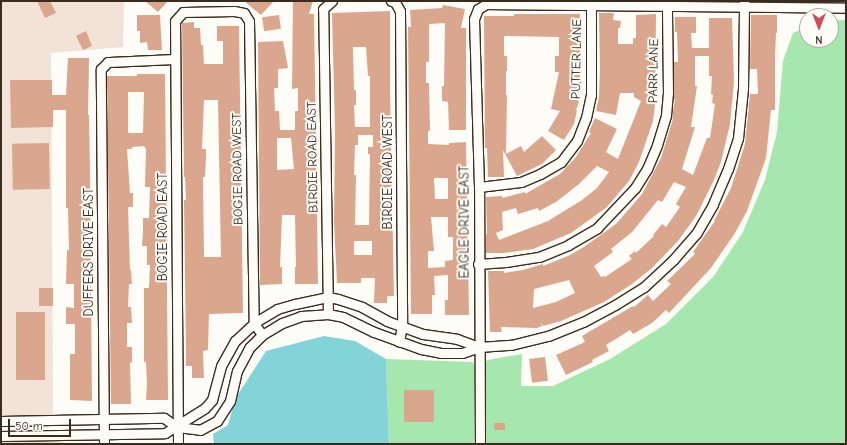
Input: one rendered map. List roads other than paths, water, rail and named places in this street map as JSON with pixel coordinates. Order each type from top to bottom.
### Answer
[{"type":"street","name":"BIRDIE ROAD EAST","points":[[328,314],[323,9],[331,2]]},
{"type":"street","name":"BIRDIE ROAD WEST","points":[[393,2],[400,11],[402,326],[400,342]]},
{"type":"street","name":"EAGLE DRIVE EAST","points":[[480,444],[478,187],[474,19],[478,9],[486,4],[591,5]]},
{"type":"street","points":[[1,422],[103,418],[164,418],[177,427],[200,430],[217,422],[230,401],[237,371],[250,347],[262,335],[282,323],[300,316],[328,314],[343,317],[400,342],[441,353],[462,353],[479,347],[511,345],[548,336],[583,322],[644,287],[673,260],[696,234],[713,204],[728,169],[738,138],[743,89],[744,4]]},
{"type":"street","points":[[591,5],[667,6],[744,4],[846,8]]},
{"type":"street","name":"PUTTER LANE","points":[[478,187],[521,182],[540,174],[561,162],[577,141],[586,118],[591,95],[591,5]]},
{"type":"street","name":"PARR LANE","points":[[478,264],[506,262],[539,257],[568,245],[597,228],[635,188],[647,169],[657,145],[666,115],[668,93],[667,6]]},
{"type":"street","name":"BOGIE ROAD WEST","points":[[184,12],[234,11],[244,13],[249,21],[254,322]]},
{"type":"street","name":"BOGIE ROAD EAST","points":[[178,444],[175,21],[184,12]]},
{"type":"street","name":"DUFFERS DRIVE EAST","points":[[104,444],[101,69],[108,62],[175,59]]},
{"type":"street","points":[[1,436],[165,433],[177,427],[205,408],[212,400],[221,366],[235,341],[254,322],[277,309],[295,304],[328,298],[362,307],[387,320],[423,334],[457,339],[479,347]]},
{"type":"street","points":[[254,322],[262,335]]},
{"type":"street","points":[[26,421],[26,436]]},
{"type":"water","points":[[324,336],[355,341],[386,359],[389,444],[214,444],[213,434],[228,425],[235,399],[266,351]]}]
